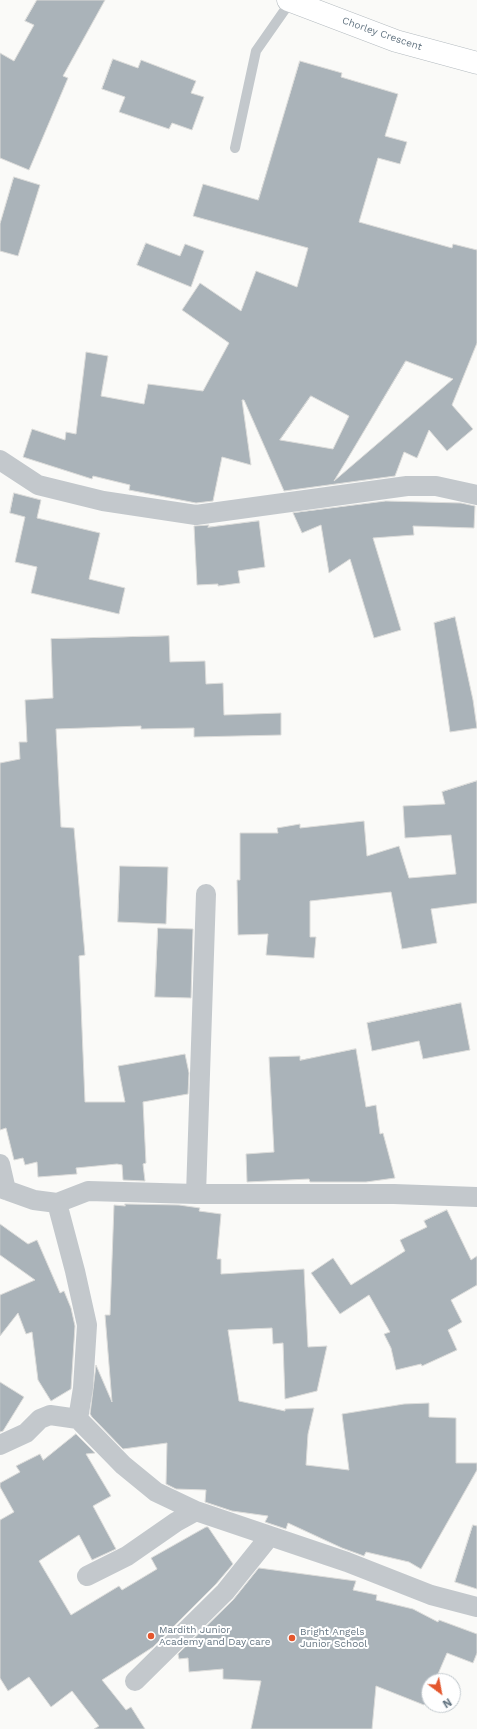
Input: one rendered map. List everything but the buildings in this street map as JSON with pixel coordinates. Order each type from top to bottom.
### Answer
[{"type":"main road","name":"Chorley Crescent","points":[[289,1],[396,41],[477,63]]},
{"type":"street","points":[[0,460],[38,485],[104,501],[196,515],[407,486],[436,486],[477,495]]},
{"type":"street","points":[[196,1194],[206,894]]},
{"type":"street","points":[[0,1164],[3,1189],[34,1200],[57,1203],[88,1191],[196,1194],[394,1194],[477,1197]]},
{"type":"street","points":[[57,1203],[75,1271],[87,1325],[83,1388],[78,1419]]},
{"type":"street","points":[[0,1445],[26,1433],[40,1419],[50,1415],[78,1419],[122,1465],[156,1492],[196,1511],[347,1562],[431,1595],[477,1607]]},
{"type":"street","points":[[87,1576],[127,1556],[176,1522],[196,1511]]},
{"type":"street","points":[[136,1681],[225,1592],[270,1536]]},
{"type":"lane","points":[[235,148],[256,51],[289,1]]},
{"type":"place","name":"Mardith Junior Academy and Day care","points":[[151,1636]]},
{"type":"place","name":"Bright Angels Junior School","points":[[292,1638]]}]
